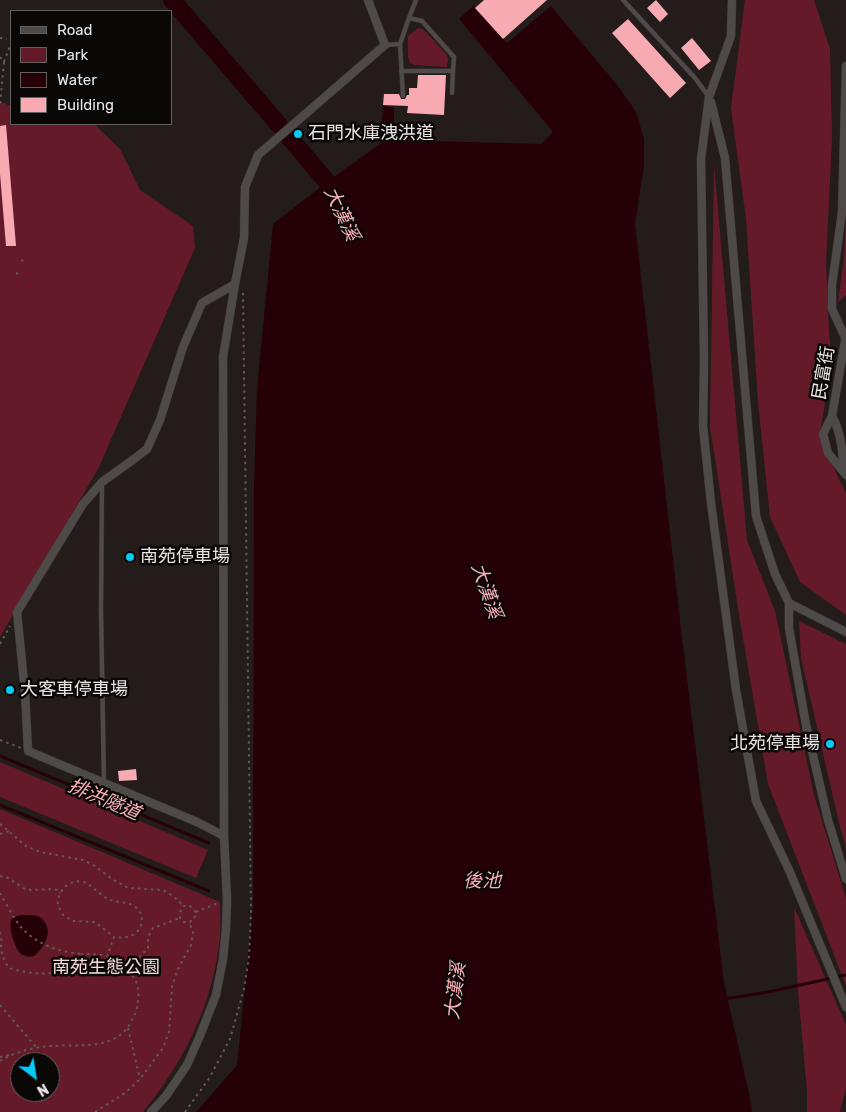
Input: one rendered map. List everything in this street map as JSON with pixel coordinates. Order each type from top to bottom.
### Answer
[{"type":"street","points":[[151,1112],[166,1096],[187,1066],[216,994],[224,951],[227,900],[224,836],[223,358],[244,238],[245,187],[258,155],[384,45],[368,0]]},
{"type":"street","points":[[732,0],[732,36],[709,97],[701,159],[703,426],[711,503],[736,690],[756,801],[789,870],[846,1006]]},
{"type":"street","points":[[846,66],[842,212],[832,285],[832,309],[846,336]]},
{"type":"street","points":[[709,97],[725,158],[756,516],[775,574],[789,603],[789,628],[806,725],[828,820],[846,879]]},
{"type":"street","points":[[224,836],[197,822],[28,751],[25,692],[17,612],[83,504],[102,482],[147,449],[160,420],[183,347],[202,303],[235,284]]},
{"type":"street","name":"民富街","points":[[844,472],[828,452],[823,434],[832,416],[846,336]]},
{"type":"street","name":"民富街","points":[[832,416],[836,424],[843,453],[844,472]]},
{"type":"street","points":[[789,603],[846,632]]},
{"type":"lane","points":[[402,96],[400,44],[416,0]]},
{"type":"lane","points":[[623,0],[696,78],[709,97]]},
{"type":"lane","points":[[409,18],[422,21],[454,57],[452,93]]},
{"type":"lane","points":[[384,45],[400,44]]},
{"type":"lane","points":[[401,71],[454,71]]},
{"type":"lane","points":[[102,482],[101,610],[104,784]]},
{"type":"path","points":[[0,38],[7,39]]},
{"type":"path","points":[[0,104],[4,62],[10,46]]},
{"type":"path","points":[[0,57],[4,62]]},
{"type":"path","points":[[21,260],[25,262]]},
{"type":"path","points":[[16,274],[21,275]]},
{"type":"path","points":[[185,1112],[210,1076],[230,1039],[244,989],[249,958],[251,912],[243,290],[235,284]]},
{"type":"path","points":[[0,644],[17,612]]},
{"type":"path","points":[[0,740],[28,751]]},
{"type":"path","points":[[0,824],[26,846],[40,852],[83,860],[96,866],[112,879],[128,888],[164,890],[184,906],[190,906],[196,912]]},
{"type":"path","points":[[0,834],[10,831]]},
{"type":"path","points":[[0,876],[8,878],[25,889],[52,889],[57,890],[60,894]]},
{"type":"path","points":[[78,880],[85,882],[109,900],[134,906],[142,918],[142,926],[136,933],[127,937],[114,936],[95,922],[73,921],[63,915],[58,904],[60,894],[64,888],[78,880]]},
{"type":"path","points":[[0,893],[19,924],[38,941],[63,952],[100,954],[116,960],[128,969],[136,981],[139,995],[136,1012],[128,1028],[118,1037],[104,1043],[36,1048],[22,1052]]},
{"type":"path","points":[[196,912],[227,900]]},
{"type":"path","points":[[184,906],[180,912],[180,918],[184,922],[194,920],[196,912]]},
{"type":"path","points":[[128,969],[148,948],[148,937],[153,928],[180,918]]},
{"type":"path","points":[[95,1112],[125,1093],[140,1079],[164,1048],[169,1032],[172,986],[178,969],[191,945],[193,932],[189,922]]},
{"type":"path","points":[[0,932],[2,936],[3,959],[9,968],[19,971],[55,973],[66,970],[76,964],[82,954]]},
{"type":"path","points":[[107,957],[114,936]]},
{"type":"path","points":[[0,1005],[36,1048]]},
{"type":"path","points":[[128,1028],[140,1079]]},
{"type":"green space","points":[[745,0],[814,0],[830,49],[832,138],[826,263],[832,365],[819,437],[846,493],[846,615],[800,582],[770,517],[758,402],[746,219],[731,108]]},
{"type":"green space","points":[[418,28],[425,31],[447,55],[447,67],[414,65],[410,63],[408,57],[408,36]]},
{"type":"green space","points":[[0,101],[10,105],[10,125],[95,125],[120,149],[140,190],[193,226],[195,248],[98,469],[0,637]]},
{"type":"green space","points":[[714,164],[747,540],[775,611],[814,795],[846,898],[846,986],[768,784],[739,615],[710,426]]},
{"type":"green space","points":[[846,218],[846,295],[838,302],[844,258]]},
{"type":"green space","name":"北苑停車場","points":[[799,621],[846,644],[846,847],[801,658]]},
{"type":"green space","points":[[0,762],[208,850],[196,878],[0,797]]},
{"type":"green space","name":"南苑生態公園","points":[[0,809],[220,902],[220,932],[217,960],[204,1008],[184,1052],[158,1093],[143,1112],[0,1112]]},
{"type":"green space","points":[[794,907],[846,1025],[846,1088],[840,1112],[807,1112]]},
{"type":"water","name":"後池","points":[[473,6],[507,43],[551,6],[618,86],[636,112],[644,139],[644,165],[635,224],[680,621],[724,983],[752,1112],[196,1112],[237,1065],[253,907],[254,481],[257,390],[273,224],[380,144],[383,106],[394,107],[394,140],[541,144],[553,132],[459,19]]},
{"type":"water","points":[[17,916],[40,917],[48,929],[44,944],[34,956],[24,956],[19,952],[10,926],[12,919]]},
{"type":"building","points":[[484,0],[547,0],[503,39],[475,8]]},
{"type":"building","points":[[656,0],[668,14],[660,22],[647,8]]},
{"type":"building","points":[[628,19],[686,83],[670,98],[612,33]]},
{"type":"building","points":[[692,38],[711,61],[699,70],[681,48]]},
{"type":"building","points":[[418,75],[446,75],[444,115],[407,113],[408,106],[383,105],[384,94],[399,94],[401,99],[405,99],[409,95],[409,88],[417,88]]},
{"type":"building","points":[[6,125],[16,246],[6,246],[0,174],[0,126]]},
{"type":"building","points":[[136,769],[137,780],[119,781],[118,771]]},
{"type":"waterway","name":"大漢溪","points":[[172,0],[279,125]]},
{"type":"waterway","name":"大漢溪","points":[[290,138],[327,182],[337,205]]},
{"type":"waterway","name":"排洪隧道","points":[[0,756],[209,843]]},
{"type":"waterway","name":"排洪隧道","points":[[0,805],[209,891]]},
{"type":"waterway","points":[[724,999],[768,992],[846,975]]},
{"type":"place","name":"石門水庫洩洪道","points":[[298,134]]},
{"type":"place","name":"南苑停車場","points":[[130,557]]},
{"type":"place","name":"大客車停車場","points":[[10,690]]},
{"type":"place","name":"北苑停車場","points":[[830,744]]}]
